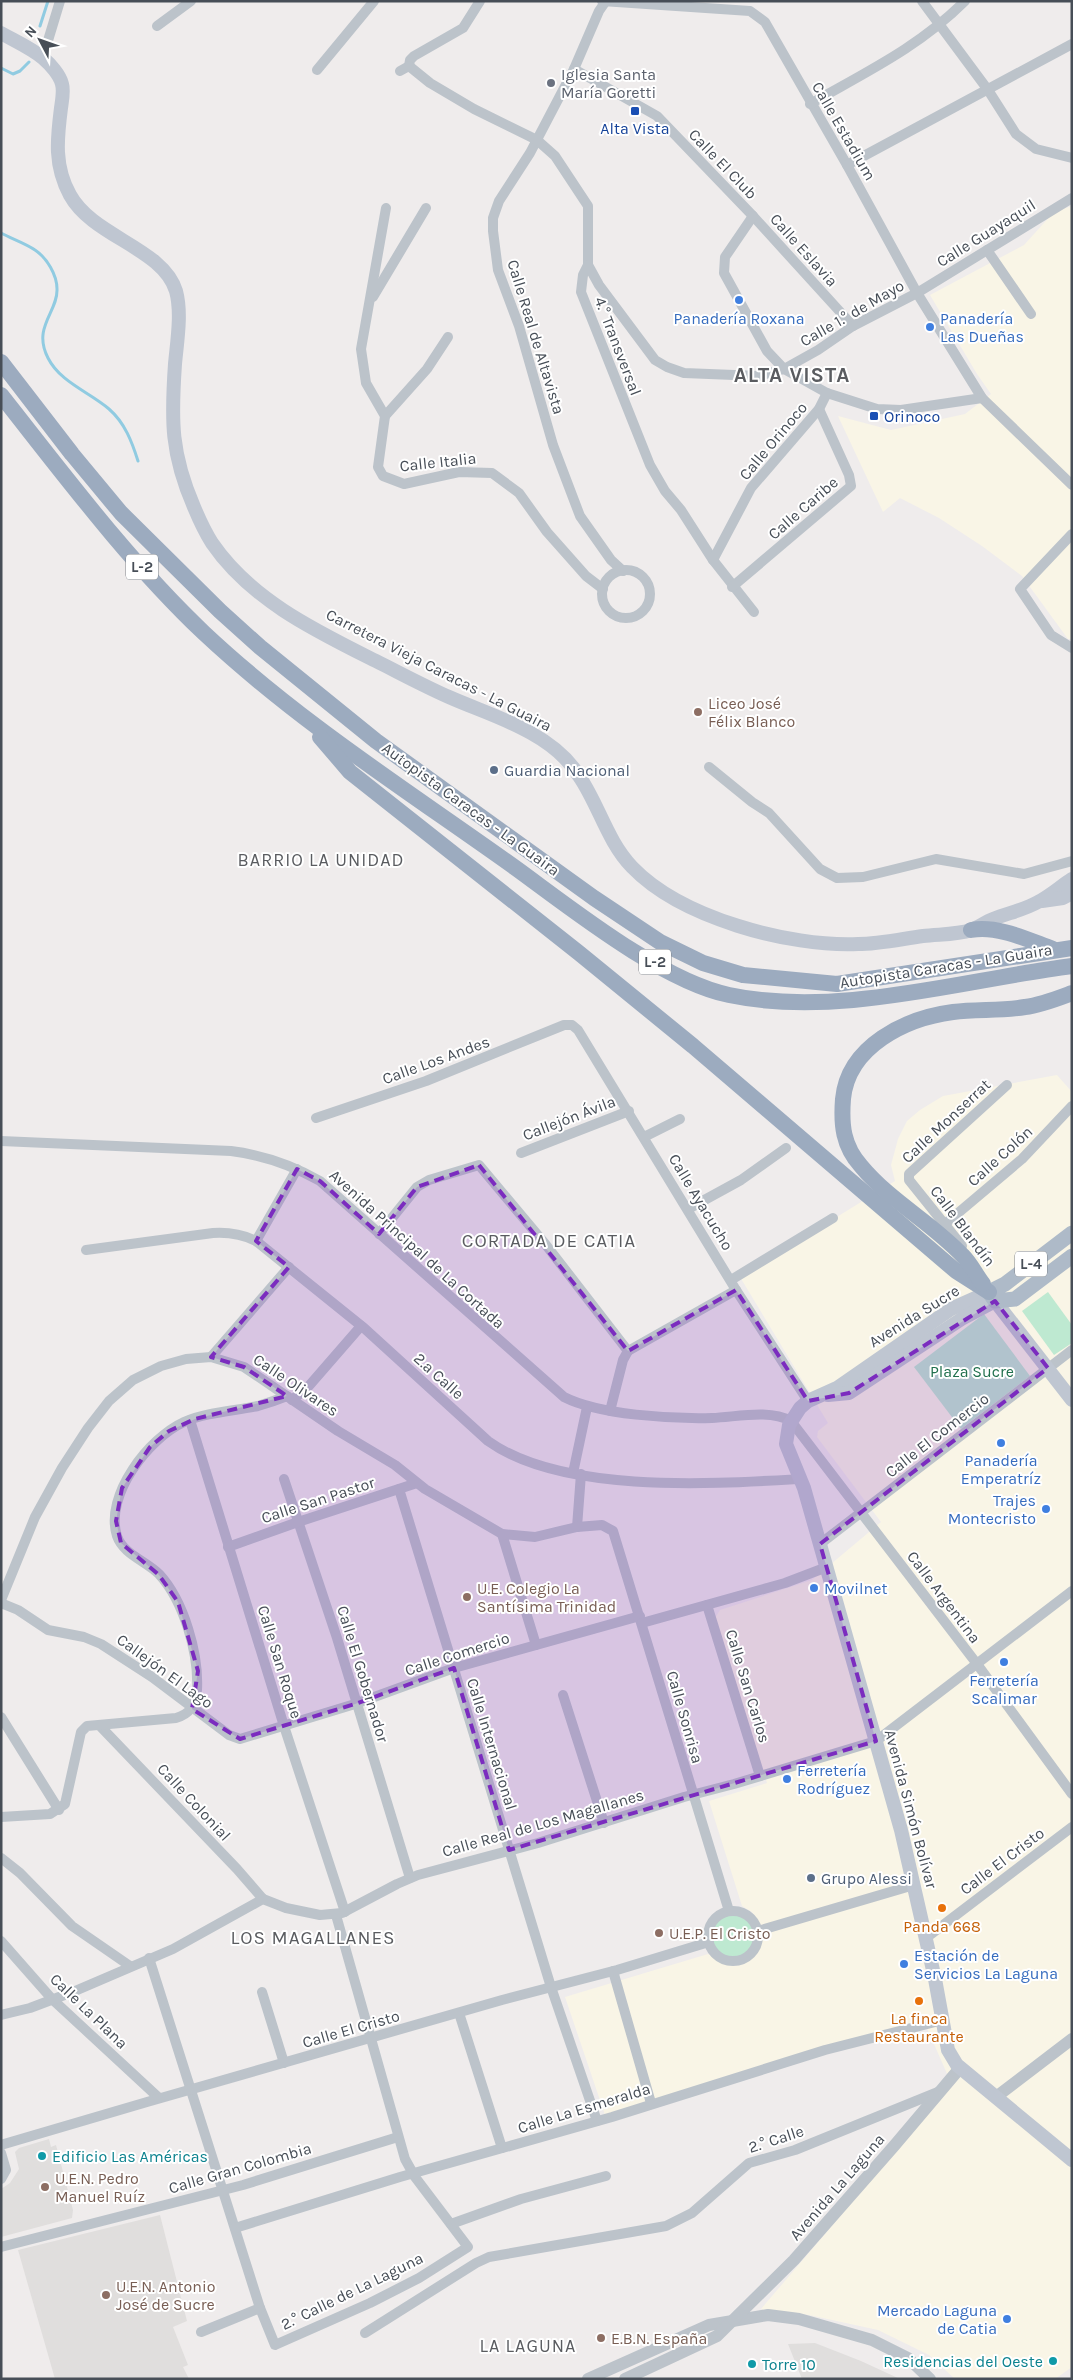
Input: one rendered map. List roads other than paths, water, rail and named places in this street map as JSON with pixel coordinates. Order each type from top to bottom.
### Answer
[{"type":"highway","name":"Autopista Caracas - La Guaira","points":[[1,362],[72,454],[121,513],[220,611],[260,647],[376,740],[594,898],[660,942],[704,963],[743,974],[836,984],[1066,948]]},
{"type":"highway","name":"Autopista Caracas - La Guaira","points":[[1,395],[58,467],[145,570],[203,632],[304,718],[621,942],[688,980],[724,994],[753,1000],[837,1002],[1072,966]]},
{"type":"highway","points":[[304,718],[350,772],[579,953],[715,1065],[956,1271],[992,1297]]},
{"type":"highway","points":[[971,930],[983,928],[1066,948]]},
{"type":"highway","points":[[992,1297],[963,1257],[877,1183],[851,1153],[844,1137],[842,1118],[844,1092],[857,1062],[867,1050],[894,1030],[928,1017],[952,1012],[1025,1007],[1050,1002],[1072,992]]},
{"type":"main road","name":"Carretera Vieja Caracas - La Guaira","points":[[1,33],[43,57],[63,85],[56,143],[57,160],[62,178],[71,198],[87,218],[157,263],[167,273],[174,285],[178,298],[178,316],[172,418],[173,441],[178,463],[185,488],[212,543],[242,578],[276,606],[356,651],[443,695],[517,726],[542,740],[561,755],[578,774],[617,850],[634,869],[654,886],[710,916],[753,931],[823,944],[860,944],[971,930],[989,920],[1042,901]]},
{"type":"main road","points":[[1042,901],[1072,879]]},
{"type":"main road","points":[[1042,901],[1063,898],[1072,893]]},
{"type":"main road","name":"Avenida Sucre","points":[[992,1297],[1010,1280],[1072,1233]]},
{"type":"main road","name":"Avenida Sucre","points":[[808,1401],[825,1396],[951,1309],[992,1297],[1015,1298],[1072,1256]]},
{"type":"main road","points":[[992,1297],[1072,1400]]},
{"type":"main road","points":[[791,1421],[808,1401]]},
{"type":"main road","name":"Avenida Simón Bolívar","points":[[791,1421],[786,1434],[786,1444],[800,1478],[827,1567],[902,1830],[951,2058],[960,2068],[1072,2160]]},
{"type":"street","points":[[43,57],[60,1]]},
{"type":"street","points":[[157,26],[191,1]]},
{"type":"street","points":[[317,70],[374,1]]},
{"type":"street","name":"4.° Transversal","points":[[480,1],[463,28],[414,56],[405,69],[536,140],[555,156],[588,206],[588,265],[583,275],[582,292],[638,438],[665,491],[681,510],[732,586],[754,612]]},
{"type":"street","points":[[922,1],[988,90],[1016,134],[1036,149],[1072,158]]},
{"type":"street","points":[[810,104],[912,46],[941,25],[965,1]]},
{"type":"street","name":"Calle Estadium","points":[[604,2],[698,5],[750,11],[765,22],[810,104],[847,165],[917,293],[982,398],[1072,485]]},
{"type":"street","name":"Calle Real de Altavista","points":[[604,2],[574,69],[536,140],[499,201],[493,218],[498,270],[519,326],[553,445],[580,516],[611,560],[623,571]]},
{"type":"street","points":[[847,165],[1072,44]]},
{"type":"street","name":"Calle El Club","points":[[574,69],[657,116],[753,216],[725,257],[724,273],[767,351],[784,369],[827,393],[877,409],[901,410],[982,398]]},
{"type":"street","name":"Calle Guayaquil","points":[[917,293],[1072,198]]},
{"type":"street","points":[[386,208],[361,349],[366,383],[385,416],[427,369],[448,337]]},
{"type":"street","points":[[368,305],[426,208]]},
{"type":"street","name":"Calle Eslavia","points":[[753,216],[853,326]]},
{"type":"street","points":[[988,250],[1031,314]]},
{"type":"street","name":"Calle 1.° de Mayo","points":[[588,265],[599,285],[644,348],[655,360],[684,373],[759,376],[784,369],[818,350],[853,326],[917,293]]},
{"type":"street","name":"Calle Orinoco","points":[[713,560],[751,488],[820,409],[827,393]]},
{"type":"street","name":"Calle Caribe","points":[[732,586],[851,486],[849,475],[820,409]]},
{"type":"street","name":"Calle Italia","points":[[385,416],[378,467],[384,476],[404,484],[459,472],[492,473],[519,493],[547,532],[586,576],[603,590]]},
{"type":"street","points":[[1072,534],[1020,589],[1051,635],[1072,648]]},
{"type":"street","points":[[623,571],[639,574],[645,580],[650,596],[643,610],[630,618],[615,616],[604,605],[603,590],[610,577],[623,571]]},
{"type":"street","points":[[710,767],[752,802],[770,813],[820,869],[837,878],[864,877],[936,859],[1024,874],[1072,861]]},
{"type":"street","name":"Calle Ayacucho","points":[[564,1024],[578,1030],[629,1111],[736,1290],[808,1401]]},
{"type":"street","name":"Calle Los Andes","points":[[316,1118],[426,1081],[564,1024]]},
{"type":"street","name":"Calle Monserrat","points":[[909,1180],[909,1174],[913,1168],[961,1128],[1007,1085]]},
{"type":"street","name":"Calle Colón","points":[[945,1224],[1022,1160],[1072,1106]]},
{"type":"street","name":"Callejón Ávila","points":[[521,1153],[629,1111]]},
{"type":"street","points":[[644,1137],[680,1119]]},
{"type":"street","name":"Avenida Principal de La Cortada","points":[[2,1141],[230,1151],[257,1154],[297,1169],[320,1182],[544,1382],[564,1397],[587,1407],[610,1411],[706,1418],[779,1414],[791,1421]]},
{"type":"street","points":[[688,1209],[741,1180],[786,1148]]},
{"type":"street","points":[[379,1234],[417,1187],[429,1180],[479,1165],[546,1245],[628,1351]]},
{"type":"street","points":[[256,1240],[297,1169]]},
{"type":"street","name":"Calle Blandín","points":[[909,1180],[982,1271],[992,1297]]},
{"type":"street","points":[[731,1280],[833,1218]]},
{"type":"street","name":"2.ª Calle","points":[[86,1250],[227,1232],[244,1235],[256,1240],[360,1326],[499,1449],[527,1461],[577,1474],[669,1484],[800,1478]]},
{"type":"street","points":[[211,1357],[289,1267]]},
{"type":"street","points":[[610,1411],[623,1360],[628,1351],[736,1290]]},
{"type":"street","points":[[1,1817],[50,1814],[59,1810],[68,1796],[80,1738],[84,1728],[92,1725],[176,1718],[183,1716],[192,1708],[196,1697],[198,1670],[195,1654],[178,1602],[159,1575],[121,1543],[117,1535],[117,1504],[122,1488],[150,1447],[163,1435],[190,1420],[290,1398],[308,1386],[360,1326]]},
{"type":"street","name":"Calle El Comercio","points":[[820,1544],[1072,1350]]},
{"type":"street","name":"Calle Olivares","points":[[1,1601],[35,1517],[62,1468],[88,1428],[109,1402],[133,1380],[155,1369],[186,1359],[211,1357],[244,1367],[338,1431],[395,1465],[417,1483],[502,1534],[536,1537],[577,1527],[602,1525],[613,1531]]},
{"type":"street","points":[[577,1527],[577,1474],[587,1407]]},
{"type":"street","name":"Calle San Roque","points":[[190,1420],[341,1913],[398,2137],[412,2174],[468,2248]]},
{"type":"street","name":"Calle Argentina","points":[[791,1421],[977,1664],[1072,1794]]},
{"type":"street","name":"Calle El Gobernador","points":[[284,1479],[336,1638],[410,1878]]},
{"type":"street","name":"Calle San Pastor","points":[[228,1547],[417,1483]]},
{"type":"street","name":"Calle Internacional","points":[[399,1489],[551,1987],[597,2121]]},
{"type":"street","name":"Calle Sonrisa","points":[[613,1531],[641,1619],[692,1795],[729,1911]]},
{"type":"street","points":[[502,1534],[536,1645]]},
{"type":"street","name":"Calle Comercio","points":[[284,1726],[355,1704],[454,1668],[641,1619],[707,1606],[786,1583],[827,1567]]},
{"type":"street","name":"Calle Real de Los Magallanes","points":[[341,1913],[410,1878],[604,1823],[876,1741],[1072,1591]]},
{"type":"street","name":"Callejón El Lago","points":[[1,1601],[48,1630],[84,1637],[101,1644],[152,1677],[236,1739],[284,1726]]},
{"type":"street","name":"Calle San Carlos","points":[[707,1606],[760,1776]]},
{"type":"street","points":[[564,1695],[604,1823]]},
{"type":"street","points":[[1,1716],[59,1810]]},
{"type":"street","name":"Calle Colonial","points":[[101,1726],[237,1869],[262,1899]]},
{"type":"street","name":"Calle El Cristo","points":[[926,1938],[1072,1827]]},
{"type":"street","points":[[1,1858],[20,1874],[72,1926],[130,1966]]},
{"type":"street","points":[[758,1931],[914,1885]]},
{"type":"street","points":[[1,2015],[30,2008],[110,1977],[130,1966],[173,1949],[262,1899],[286,1908],[320,1915],[341,1913]]},
{"type":"street","points":[[729,1911],[746,1914],[755,1923],[758,1931],[756,1948],[747,1958],[741,1960],[721,1958],[712,1949],[709,1942],[711,1924],[720,1914],[729,1911]]},
{"type":"street","name":"Calle La Plana","points":[[1,1941],[52,1999],[158,2098]]},
{"type":"street","name":"Calle El Cristo","points":[[1,2145],[158,2098],[613,1971],[709,1942]]},
{"type":"street","points":[[149,1958],[260,2308]]},
{"type":"street","points":[[613,1971],[651,2103]]},
{"type":"street","points":[[262,1992],[284,2064]]},
{"type":"street","points":[[459,2013],[502,2148]]},
{"type":"street","name":"Calle La Esmeralda","points":[[235,2228],[412,2174],[597,2121],[825,2050],[943,2020]]},
{"type":"street","points":[[996,2097],[1072,2039]]},
{"type":"street","name":"Avenida La Laguna","points":[[625,2379],[717,2336],[733,2322],[754,2298],[794,2260],[960,2068]]},
{"type":"street","name":"2.° Calle","points":[[365,2334],[476,2263],[489,2257],[666,2226],[692,2213],[749,2163],[795,2150],[939,2092]]},
{"type":"street","name":"Calle Gran Colombia","points":[[1,2247],[223,2190],[398,2137]]},
{"type":"street","points":[[1,2153],[6,2170],[1,2179]]},
{"type":"street","points":[[451,2224],[521,2199],[606,2176]]},
{"type":"street","name":"2.° Calle de La Laguna","points":[[201,2332],[260,2308],[275,2345],[419,2278],[468,2248]]},
{"type":"street","name":"Avenida La Laguna","points":[[588,2379],[709,2325],[768,2314],[799,2319],[863,2338],[908,2358],[930,2379]]},
{"type":"waterway","points":[[40,26],[48,1]]},
{"type":"waterway","points":[[1,68],[13,74],[20,71],[29,62]]},
{"type":"waterway","points":[[1,233],[35,250],[51,267],[57,289],[54,305],[44,329],[44,347],[48,358],[67,380],[115,414],[127,433],[138,461]]},
{"type":"place","name":"Iglesia Santa María Goretti","points":[[551,83]]},
{"type":"place","name":"Alta Vista","points":[[635,111]]},
{"type":"place","name":"Panadería Roxana","points":[[739,300]]},
{"type":"place","name":"Panadería Las Dueñas","points":[[930,327]]},
{"type":"place","name":"Orinoco","points":[[874,416]]},
{"type":"place","name":"Liceo José Félix Blanco","points":[[698,712]]},
{"type":"place","name":"Guardia Nacional","points":[[494,770]]},
{"type":"place","name":"Panadería Emperatríz","points":[[1001,1443]]},
{"type":"place","name":"Trajes Montecristo","points":[[1046,1509]]},
{"type":"place","name":"Movilnet","points":[[814,1588]]},
{"type":"place","name":"U.E. Colegio La Santísima Trinidad","points":[[467,1597]]},
{"type":"place","name":"Ferretería Scalimar","points":[[1004,1662]]},
{"type":"place","name":"Ferretería Rodríguez","points":[[787,1779]]},
{"type":"place","name":"Grupo Alessi","points":[[811,1878]]},
{"type":"place","name":"Panda 668","points":[[942,1908]]},
{"type":"place","name":"U.E.P. El Cristo","points":[[659,1933]]},
{"type":"place","name":"Estación de Servicios La Laguna","points":[[904,1964]]},
{"type":"place","name":"La finca Restaurante","points":[[919,2001]]},
{"type":"place","name":"Edificio Las Américas","points":[[42,2156]]},
{"type":"place","name":"U.E.N. Pedro Manuel Ruíz","points":[[45,2187]]},
{"type":"place","name":"U.E.N. Antonio José de Sucre","points":[[106,2295]]},
{"type":"place","name":"Mercado Laguna de Catia","points":[[1007,2319]]},
{"type":"place","name":"E.B.N. España","points":[[601,2338]]},
{"type":"place","name":"Residencias del Oeste","points":[[1053,2361]]},
{"type":"place","name":"Torre 10","points":[[752,2364]]},
{"type":"district","name":"ALTA VISTA","points":[[792,375]]},
{"type":"district","name":"BARRIO LA UNIDAD","points":[[321,860]]},
{"type":"district","name":"CORTADA DE CATIA","points":[[549,1241]]},
{"type":"district","name":"LOS MAGALLANES","points":[[313,1938]]},
{"type":"district","name":"LA LAGUNA","points":[[528,2346]]},
{"type":"park label","name":"Plaza Sucre","points":[[972,1371]]}]
